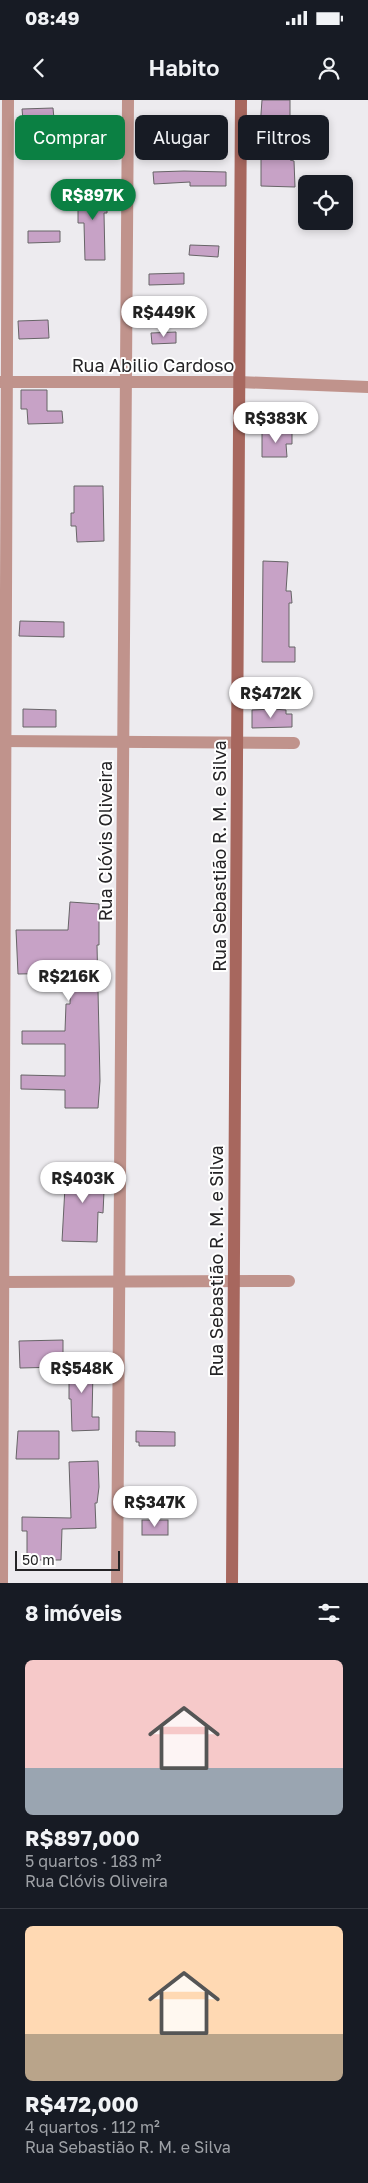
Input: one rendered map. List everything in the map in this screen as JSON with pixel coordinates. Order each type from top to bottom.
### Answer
[{"type":"street","points":[[2,1583],[2,741],[8,100]]},
{"type":"street","name":"Rua Clóvis Oliveira","points":[[118,1583],[128,100]]},
{"type":"street","name":"Rua Sebastião R. M. e Silva","points":[[232,1583],[241,100]]},
{"type":"street","name":"Rua Abilio Cardoso","points":[[4,383],[239,382],[368,387]]},
{"type":"street","points":[[2,741],[294,743]]},
{"type":"street","points":[[2,1282],[289,1281]]},
{"type":"building","points":[[262,100],[290,100],[290,115],[261,115]]},
{"type":"building","points":[[53,108],[54,115],[23,115],[22,109]]},
{"type":"building","points":[[261,160],[294,161],[295,187],[261,186]]},
{"type":"building","points":[[153,172],[226,172],[226,186],[190,186],[190,182],[154,184]]},
{"type":"building","points":[[78,188],[107,189],[107,213],[104,213],[105,260],[85,260],[84,223],[78,223]]},
{"type":"building","points":[[28,231],[60,231],[60,242],[28,243]]},
{"type":"building","points":[[190,245],[219,246],[218,257],[189,255]]},
{"type":"building","points":[[184,273],[184,284],[149,285],[149,274]]},
{"type":"building","points":[[48,320],[49,338],[19,339],[18,321]]},
{"type":"building","points":[[176,332],[176,343],[152,344],[151,333]]},
{"type":"building","points":[[21,390],[47,390],[47,411],[62,411],[63,423],[28,424],[27,409],[21,409]]},
{"type":"building","points":[[262,432],[292,432],[292,444],[286,444],[287,457],[262,457]]},
{"type":"building","points":[[74,486],[103,486],[104,541],[77,542],[76,526],[71,526],[71,513],[74,513]]},
{"type":"building","points":[[263,561],[288,562],[286,591],[291,591],[292,603],[289,603],[289,647],[295,647],[295,662],[262,662]]},
{"type":"building","points":[[20,621],[64,622],[64,637],[19,636]]},
{"type":"building","points":[[23,709],[56,710],[56,727],[23,727]]},
{"type":"building","points":[[252,710],[286,710],[286,714],[292,714],[292,727],[252,728]]},
{"type":"building","points":[[70,902],[99,904],[99,945],[97,945],[100,1081],[98,1108],[65,1108],[65,1090],[21,1089],[21,1075],[65,1076],[65,1044],[22,1044],[22,1031],[65,1031],[66,1004],[70,1004],[71,973],[18,974],[16,930],[68,930]]},
{"type":"building","points":[[66,1169],[105,1170],[103,1213],[98,1212],[97,1242],[62,1241]]},
{"type":"building","points":[[63,1340],[63,1367],[20,1368],[19,1341]]},
{"type":"building","points":[[69,1359],[98,1359],[98,1371],[93,1371],[92,1417],[99,1417],[99,1430],[72,1431],[71,1399],[69,1399]]},
{"type":"building","points":[[18,1431],[59,1431],[59,1459],[16,1459]]},
{"type":"building","points":[[136,1431],[175,1432],[175,1446],[139,1446],[139,1442],[136,1442]]},
{"type":"building","points":[[98,1461],[99,1487],[97,1503],[95,1503],[96,1528],[62,1529],[61,1560],[27,1560],[27,1531],[22,1531],[22,1517],[71,1518],[69,1462]]},
{"type":"building","points":[[142,1520],[168,1520],[168,1535],[142,1535]]}]
